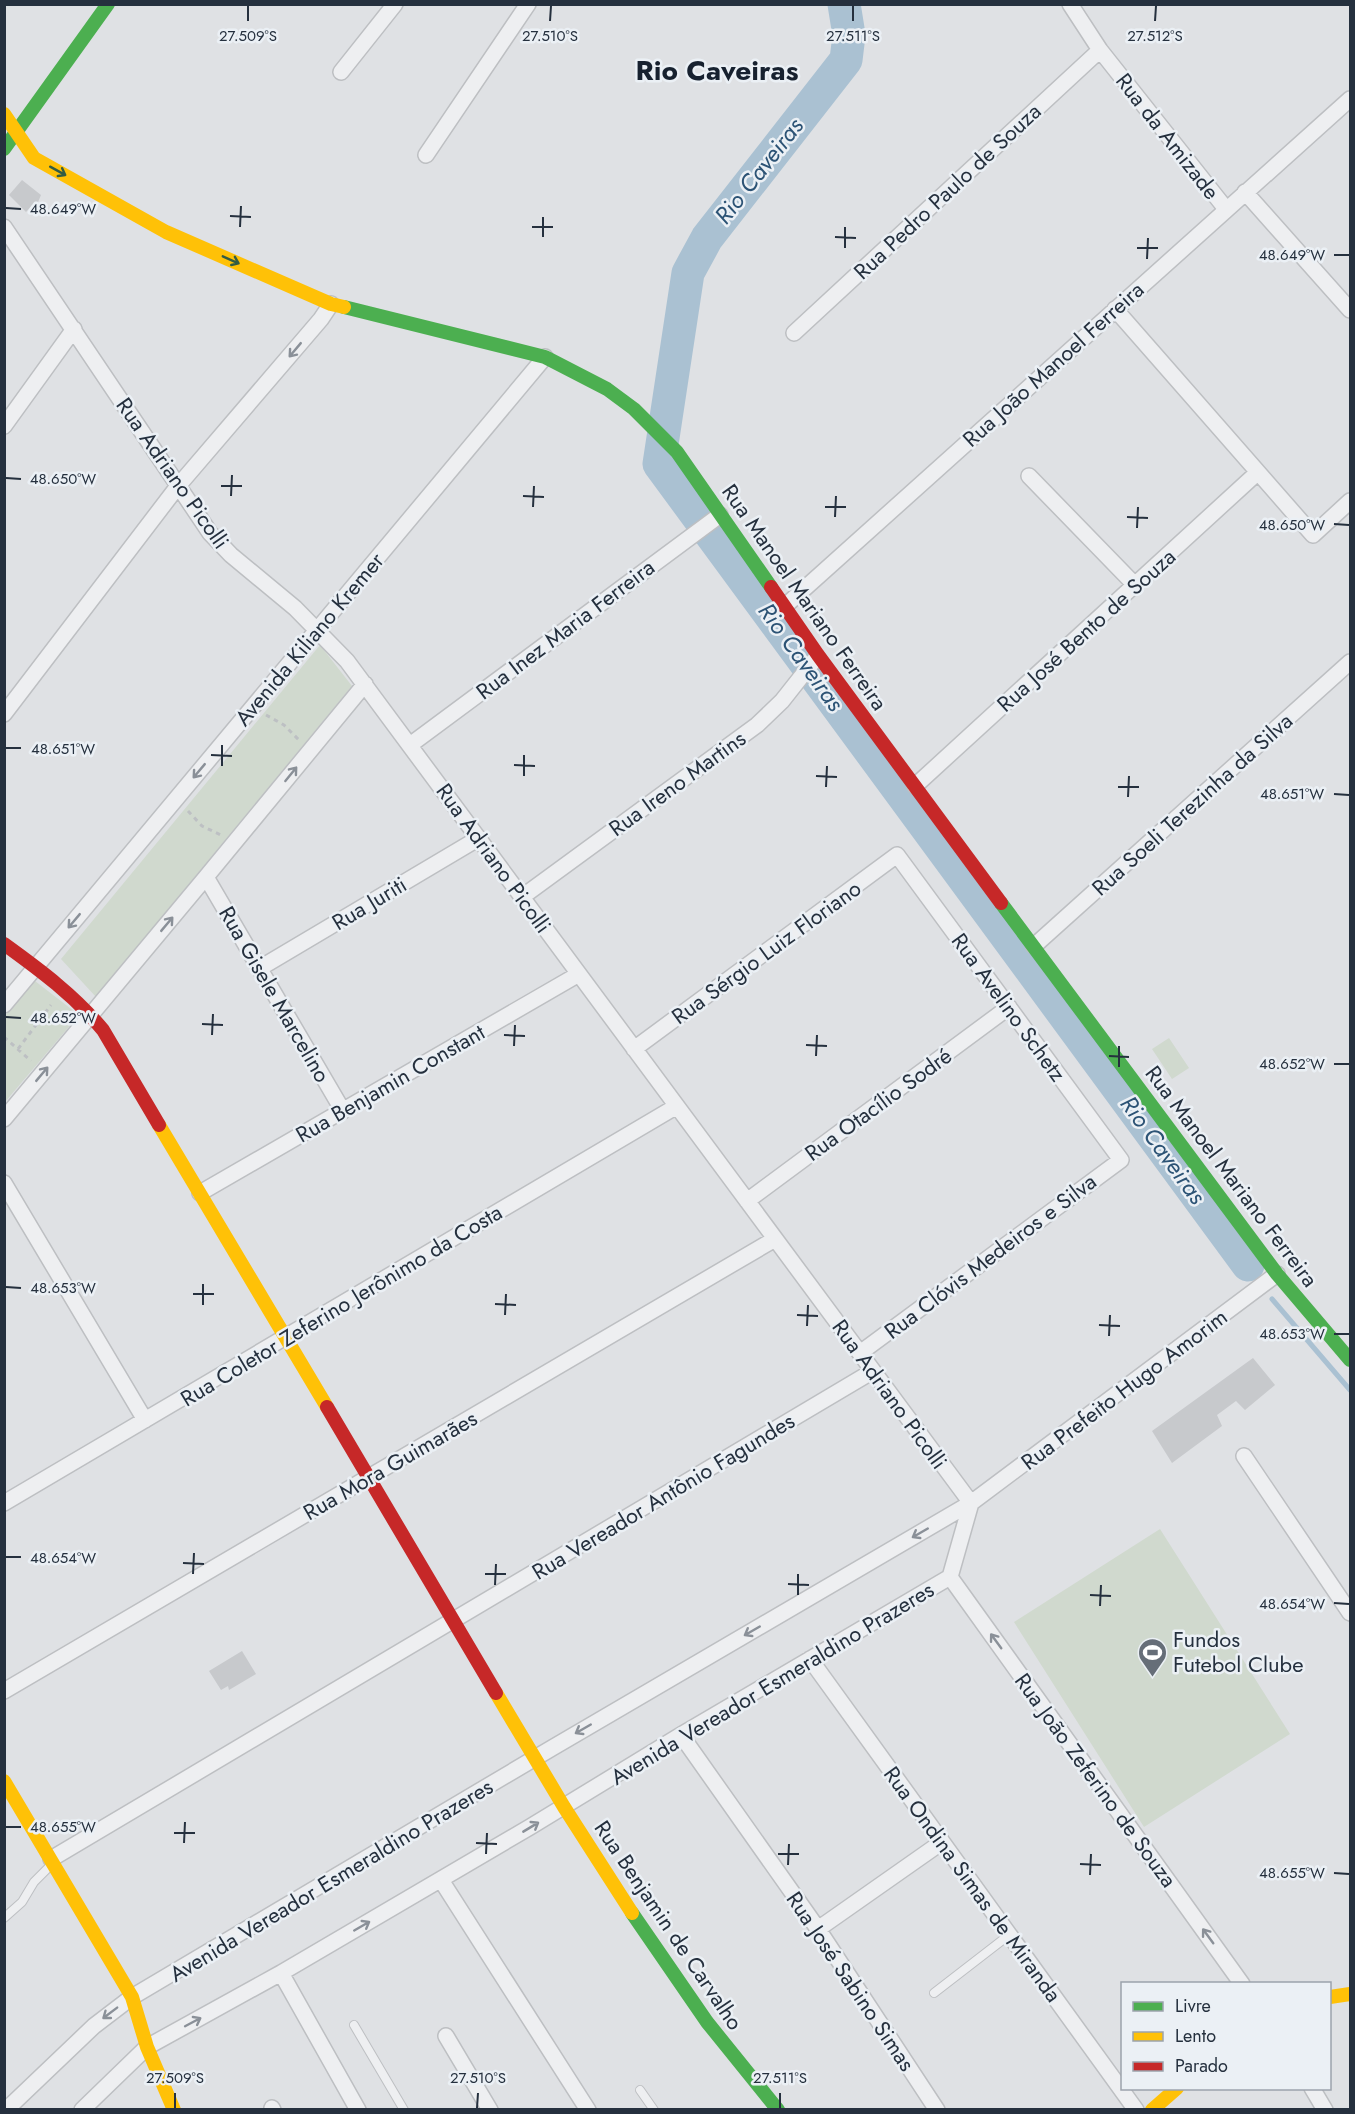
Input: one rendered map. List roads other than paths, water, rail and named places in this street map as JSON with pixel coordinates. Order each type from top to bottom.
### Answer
[{"type":"street","points":[[4,149],[108,4]]},
{"type":"street","points":[[341,72],[395,4]]},
{"type":"street","points":[[426,155],[528,4]]},
{"type":"street","name":"Rua da Amizade","points":[[1070,4],[1100,50],[1226,209]]},
{"type":"street","name":"Rua Pedro Paulo de Souza","points":[[794,333],[1100,50]]},
{"type":"street","name":"Rua João Manoel Ferreira","points":[[784,607],[1350,99]]},
{"type":"street","name":"Rua Manoel Mariano Ferreira","points":[[4,114],[34,158],[166,232],[331,304],[545,357],[607,389],[634,409],[677,452],[717,516],[784,607],[817,657],[1277,1274],[1350,1360]]},
{"type":"street","points":[[1245,192],[1350,310]]},
{"type":"street","name":"Rua Adriano Picolli","points":[[4,228],[220,545],[295,608],[347,661],[971,1503]]},
{"type":"street","points":[[4,714],[178,486],[321,319],[331,304]]},
{"type":"street","points":[[1114,309],[1313,535],[1350,501]]},
{"type":"street","points":[[4,426],[74,329]]},
{"type":"street","name":"Avenida Kiliano Kremer","points":[[4,1005],[545,357]]},
{"type":"street","name":"Rua José Bento de Souza","points":[[915,786],[1257,473]]},
{"type":"street","points":[[1029,476],[1135,585]]},
{"type":"street","name":"Rua Inez Maria Ferreira","points":[[410,745],[717,516]]},
{"type":"street","name":"Rua Ireno Martins","points":[[522,897],[771,714],[817,657]]},
{"type":"street","name":"Rua Soeli Terezinha da Silva","points":[[1034,946],[1350,662]]},
{"type":"street","points":[[4,1119],[365,684]]},
{"type":"street","name":"Rua Juriti","points":[[260,968],[479,838]]},
{"type":"street","name":"Rua Avelino Schetz","points":[[897,855],[1120,1160]]},
{"type":"street","name":"Rua Sérgio Luiz Floriano","points":[[634,1049],[897,855]]},
{"type":"street","name":"Rua Gisele Marcelino","points":[[206,878],[343,1111]]},
{"type":"street","name":"Rua Benjamin de Carvalho","points":[[4,944],[64,988],[92,1015],[112,1044],[564,1807],[645,1933],[707,2022],[778,2109]]},
{"type":"street","name":"Rua Benjamin Constant","points":[[200,1193],[579,974]]},
{"type":"street","name":"Rua Otacílio Sodré","points":[[747,1201],[1009,1007]]},
{"type":"street","name":"Rua Coletor Zeferino Jerônimo da Costa","points":[[4,1503],[677,1106]]},
{"type":"street","name":"Rua Clóvis Medeiros e Silva","points":[[860,1353],[1120,1160]]},
{"type":"street","points":[[4,1183],[145,1420]]},
{"type":"street","name":"Rua Mora Guimarães","points":[[4,1691],[775,1239]]},
{"type":"street","name":"Rua Prefeito Hugo Amorim","points":[[971,1503],[1277,1274]]},
{"type":"street","name":"Rua Vereador Antônio Fagundes","points":[[52,1861],[873,1371]]},
{"type":"street","points":[[1244,1456],[1350,1613]]},
{"type":"street","name":"Avenida Vereador Esmeraldino Prazeres","points":[[82,2109],[147,2047],[281,1973],[441,1880],[681,1735],[950,1577],[971,1503]]},
{"type":"street","name":"Avenida Vereador Esmeraldino Prazeres","points":[[6,2109],[94,2026],[132,1997],[534,1758],[971,1503]]},
{"type":"street","name":"Rua João Zeferino de Souza","points":[[950,1577],[1241,1982]]},
{"type":"street","name":"Rua Ondina Simas de Miranda","points":[[810,1659],[1121,2088]]},
{"type":"street","name":"Rua José Sabino Simas","points":[[681,1735],[818,1929],[937,2109]]},
{"type":"street","points":[[4,1781],[132,1997],[147,2047],[174,2109]]},
{"type":"street","points":[[818,1929],[942,1842]]},
{"type":"street","points":[[441,1880],[588,2109]]},
{"type":"street","points":[[281,1973],[358,2109]]},
{"type":"street","points":[[1331,1996],[1350,1994]]},
{"type":"street","points":[[446,2036],[490,2109]]},
{"type":"street","name":"Rua Ondina Simas de Miranda","points":[[1122,2090],[1136,2109]]},
{"type":"street","points":[[1152,2109],[1176,2090]]},
{"type":"street","points":[[1313,2090],[1325,2109]]},
{"type":"lane","points":[[4,1918],[22,1902],[34,1882],[52,1861]]},
{"type":"lane","points":[[934,1993],[1009,1935]]},
{"type":"lane","points":[[354,2025],[404,2109]]},
{"type":"lane","points":[[640,2090],[654,2109]]},
{"type":"waterway","name":"Rio Caveiras","points":[[844,4],[849,35],[846,60],[707,238],[688,273],[659,464],[1248,1265]]},
{"type":"waterway","name":"Rio Caveiras","points":[[1272,1299],[1350,1390]]},
{"type":"place","name":"Fundos Futebol Clube","points":[[1152,1678]]},
{"type":"district","name":"Rio Caveiras","points":[[717,70]]}]
